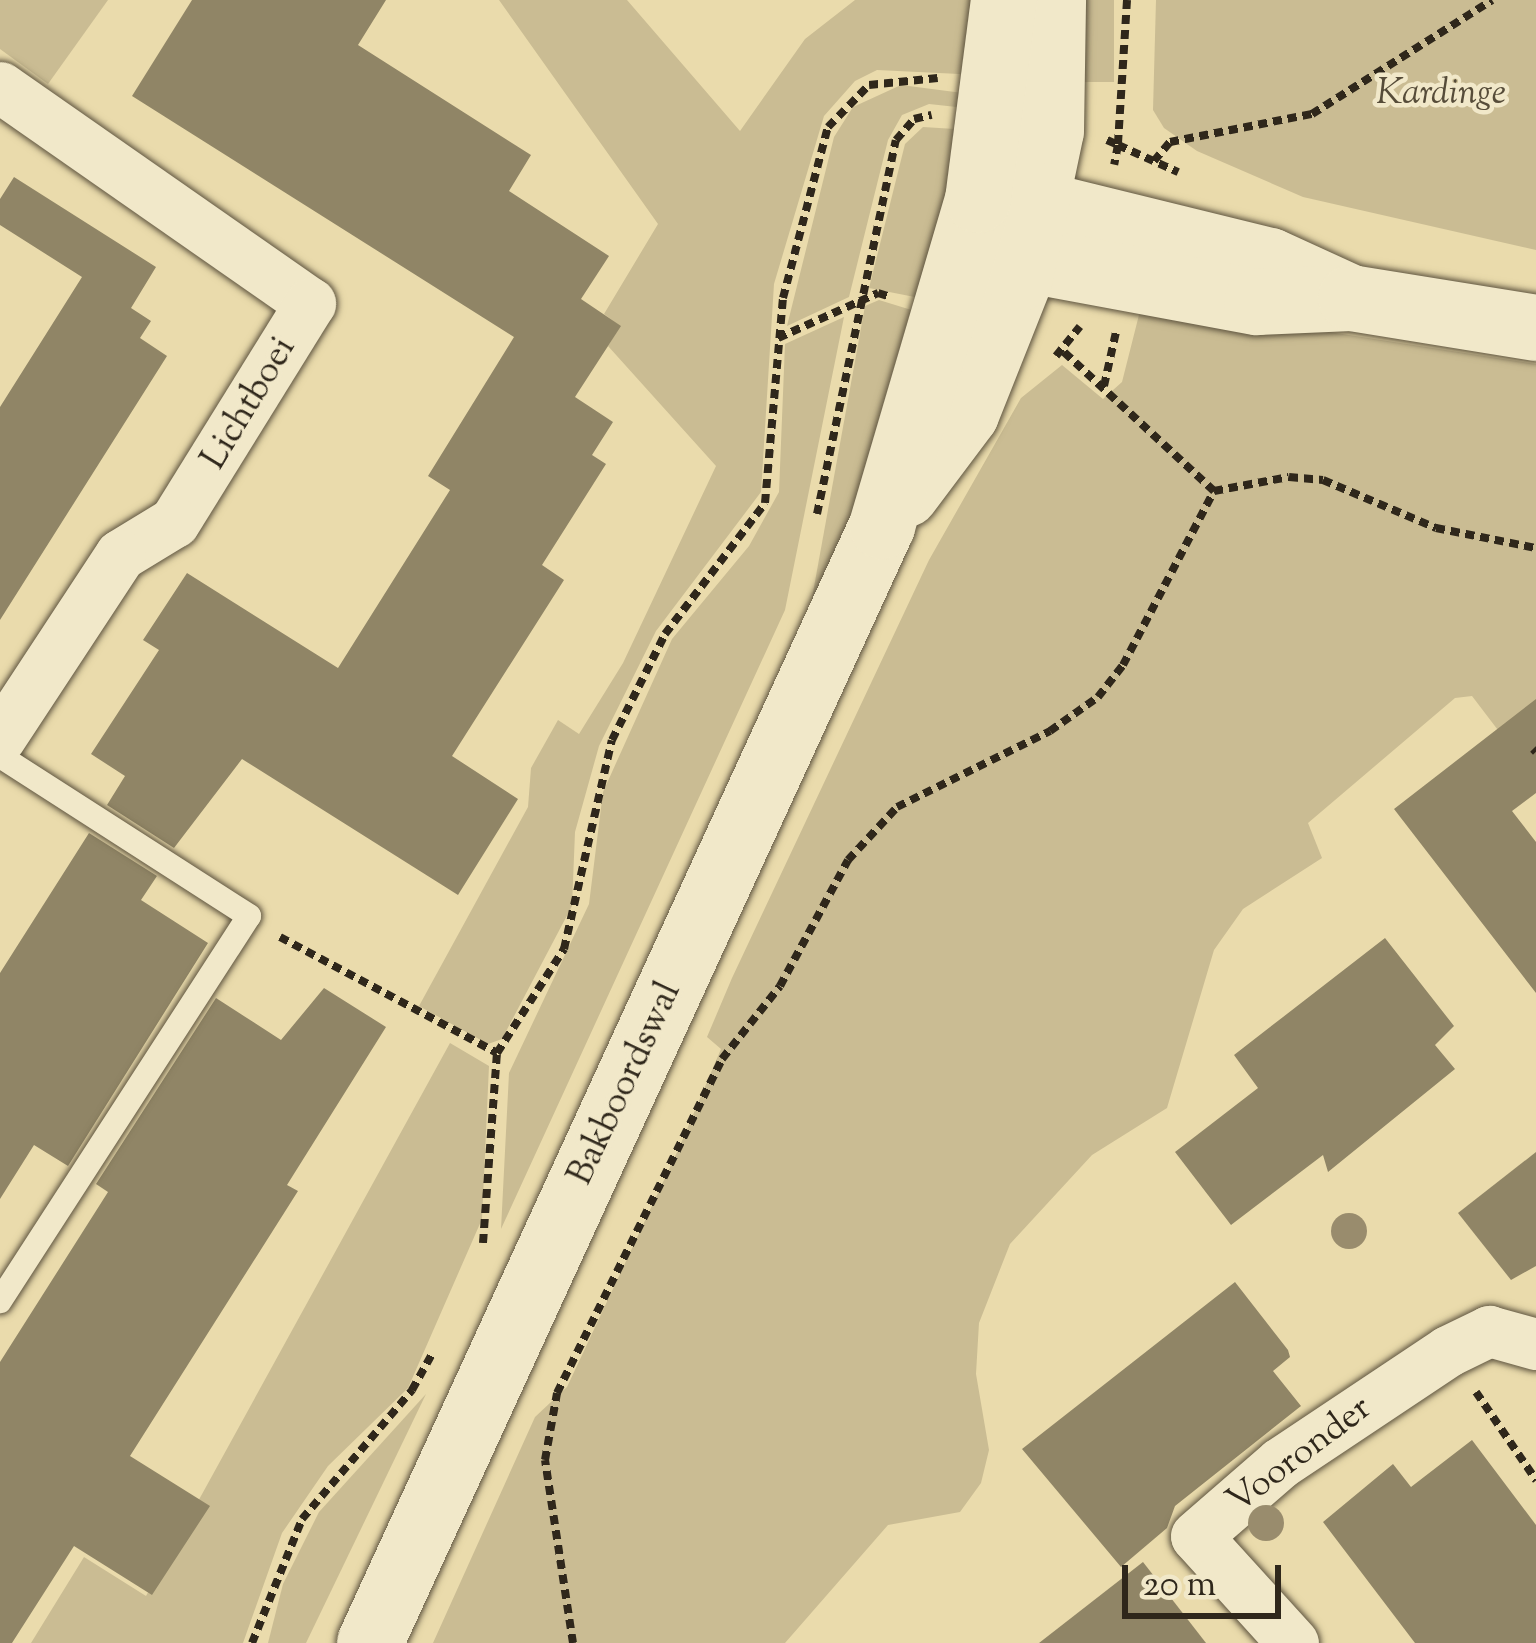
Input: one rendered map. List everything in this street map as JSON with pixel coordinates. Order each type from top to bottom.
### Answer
[{"type":"main road","name":"Bakboordswal","points":[[370,1643],[882,526],[973,220],[1004,0]]},
{"type":"main road","name":"Bakboordswal","points":[[882,526],[966,414],[1031,232],[1054,92],[1053,0]]},
{"type":"main road","points":[[973,220],[1031,232],[1257,302],[1352,298],[1536,328]]},
{"type":"street","name":"Lichtboei","points":[[0,87],[310,303],[174,522],[120,555],[0,739]]},
{"type":"street","name":"Vooronder","points":[[1293,1643],[1196,1536],[1280,1463],[1448,1351],[1489,1331],[1536,1345]]},
{"type":"lane","points":[[0,756],[249,916],[0,1301]]},
{"type":"path","points":[[1118,145],[1126,0]]},
{"type":"path","points":[[1154,161],[1171,142],[1312,113],[1492,0]]},
{"type":"path","points":[[476,1260],[490,1216],[497,1053],[564,949],[612,740],[665,634],[765,503],[777,339],[793,250],[838,110],[888,78],[944,79]]},
{"type":"path","points":[[777,339],[878,293],[897,298]]},
{"type":"path","points":[[1063,351],[1214,491]]},
{"type":"path","points":[[1214,491],[1289,477],[1323,480],[1436,528],[1536,548]]},
{"type":"path","points":[[573,1643],[545,1460],[557,1393],[722,1059],[780,986],[848,860],[896,806],[1050,731],[1098,697],[1123,665],[1214,491]]},
{"type":"path","points":[[249,916],[367,990],[497,1053]]},
{"type":"path","points":[[252,1643],[302,1519],[412,1390],[443,1333]]},
{"type":"path","points":[[1448,1351],[1536,1480]]},
{"type":"green space","points":[[0,0],[108,0],[48,84],[0,49]]},
{"type":"green space","points":[[499,0],[627,0],[740,131],[805,39],[855,0],[988,0],[980,75],[877,70],[855,81],[824,116],[774,284],[761,492],[656,631],[599,746],[575,832],[572,906],[502,1039],[488,1044],[419,1006],[528,807],[531,768],[558,720],[579,734],[623,663],[716,466],[608,346],[620,326],[604,314],[658,224]]},
{"type":"green space","points":[[1071,0],[1114,0],[1114,82],[1071,82]]},
{"type":"green space","name":"Kardinge","points":[[1156,0],[1536,0],[1536,250],[1303,197],[1197,151],[1164,128],[1153,110]]},
{"type":"green space","points":[[901,85],[978,95],[975,109],[929,104],[902,115],[888,140],[849,297],[787,326],[834,137],[853,107]]},
{"type":"green space","points":[[923,127],[971,130],[935,301],[869,288],[905,144]]},
{"type":"green space","points":[[879,300],[931,316],[818,602],[812,598],[865,306]]},
{"type":"green space","points":[[1142,303],[1536,364],[1536,780],[1472,696],[1455,698],[1308,823],[1322,858],[1243,909],[1214,950],[1167,1108],[1092,1155],[1010,1244],[979,1323],[976,1374],[989,1450],[981,1483],[960,1512],[888,1525],[785,1643],[433,1643],[535,1417],[567,1387],[679,1148],[721,1049],[707,1037],[732,978],[929,560],[1021,398],[1062,365],[1103,399],[1122,382]]},
{"type":"green space","points":[[844,317],[785,610],[501,1229],[509,1073],[589,904],[603,792],[672,639],[749,546],[779,492],[785,344]]},
{"type":"green space","points":[[450,1043],[489,1066],[482,1219],[408,1388],[328,1466],[282,1533],[243,1643],[31,1643],[84,1557],[146,1596]]},
{"type":"green space","points":[[426,1394],[306,1643],[268,1643],[283,1584],[319,1512]]},
{"type":"building","points":[[192,0],[386,0],[358,45],[531,155],[509,191],[609,256],[581,299],[621,326],[575,397],[613,422],[592,455],[606,464],[542,565],[564,580],[452,756],[518,799],[458,895],[242,759],[174,848],[107,805],[125,776],[91,754],[159,650],[143,640],[187,573],[338,668],[450,490],[428,476],[514,337],[132,96]]},
{"type":"building","points":[[14,177],[156,267],[131,308],[151,321],[140,338],[167,356],[0,620],[0,407],[82,277],[0,225],[0,199]]},
{"type":"building","points":[[1536,699],[1536,793],[1512,811],[1536,842],[1536,993],[1394,809]]},
{"type":"building","points":[[89,833],[157,876],[141,900],[208,943],[68,1166],[34,1145],[0,1199],[0,973]]},
{"type":"building","points":[[1385,938],[1454,1026],[1435,1045],[1455,1069],[1328,1172],[1323,1155],[1231,1225],[1175,1152],[1258,1088],[1234,1055]]},
{"type":"building","points":[[324,988],[386,1027],[287,1185],[298,1191],[130,1456],[210,1506],[152,1595],[74,1546],[12,1643],[0,1643],[0,1362],[108,1192],[96,1184],[216,998],[281,1040]]},
{"type":"building","points":[[1536,1152],[1536,1266],[1511,1280],[1458,1213]]},
{"type":"building","points":[[1235,1282],[1288,1350],[1290,1357],[1273,1371],[1301,1406],[1175,1506],[1167,1528],[1121,1567],[1022,1449]]},
{"type":"building","points":[[1472,1440],[1536,1525],[1536,1643],[1415,1643],[1323,1522],[1393,1464],[1411,1487]]},
{"type":"building","points":[[1143,1562],[1206,1643],[1039,1643]]}]
